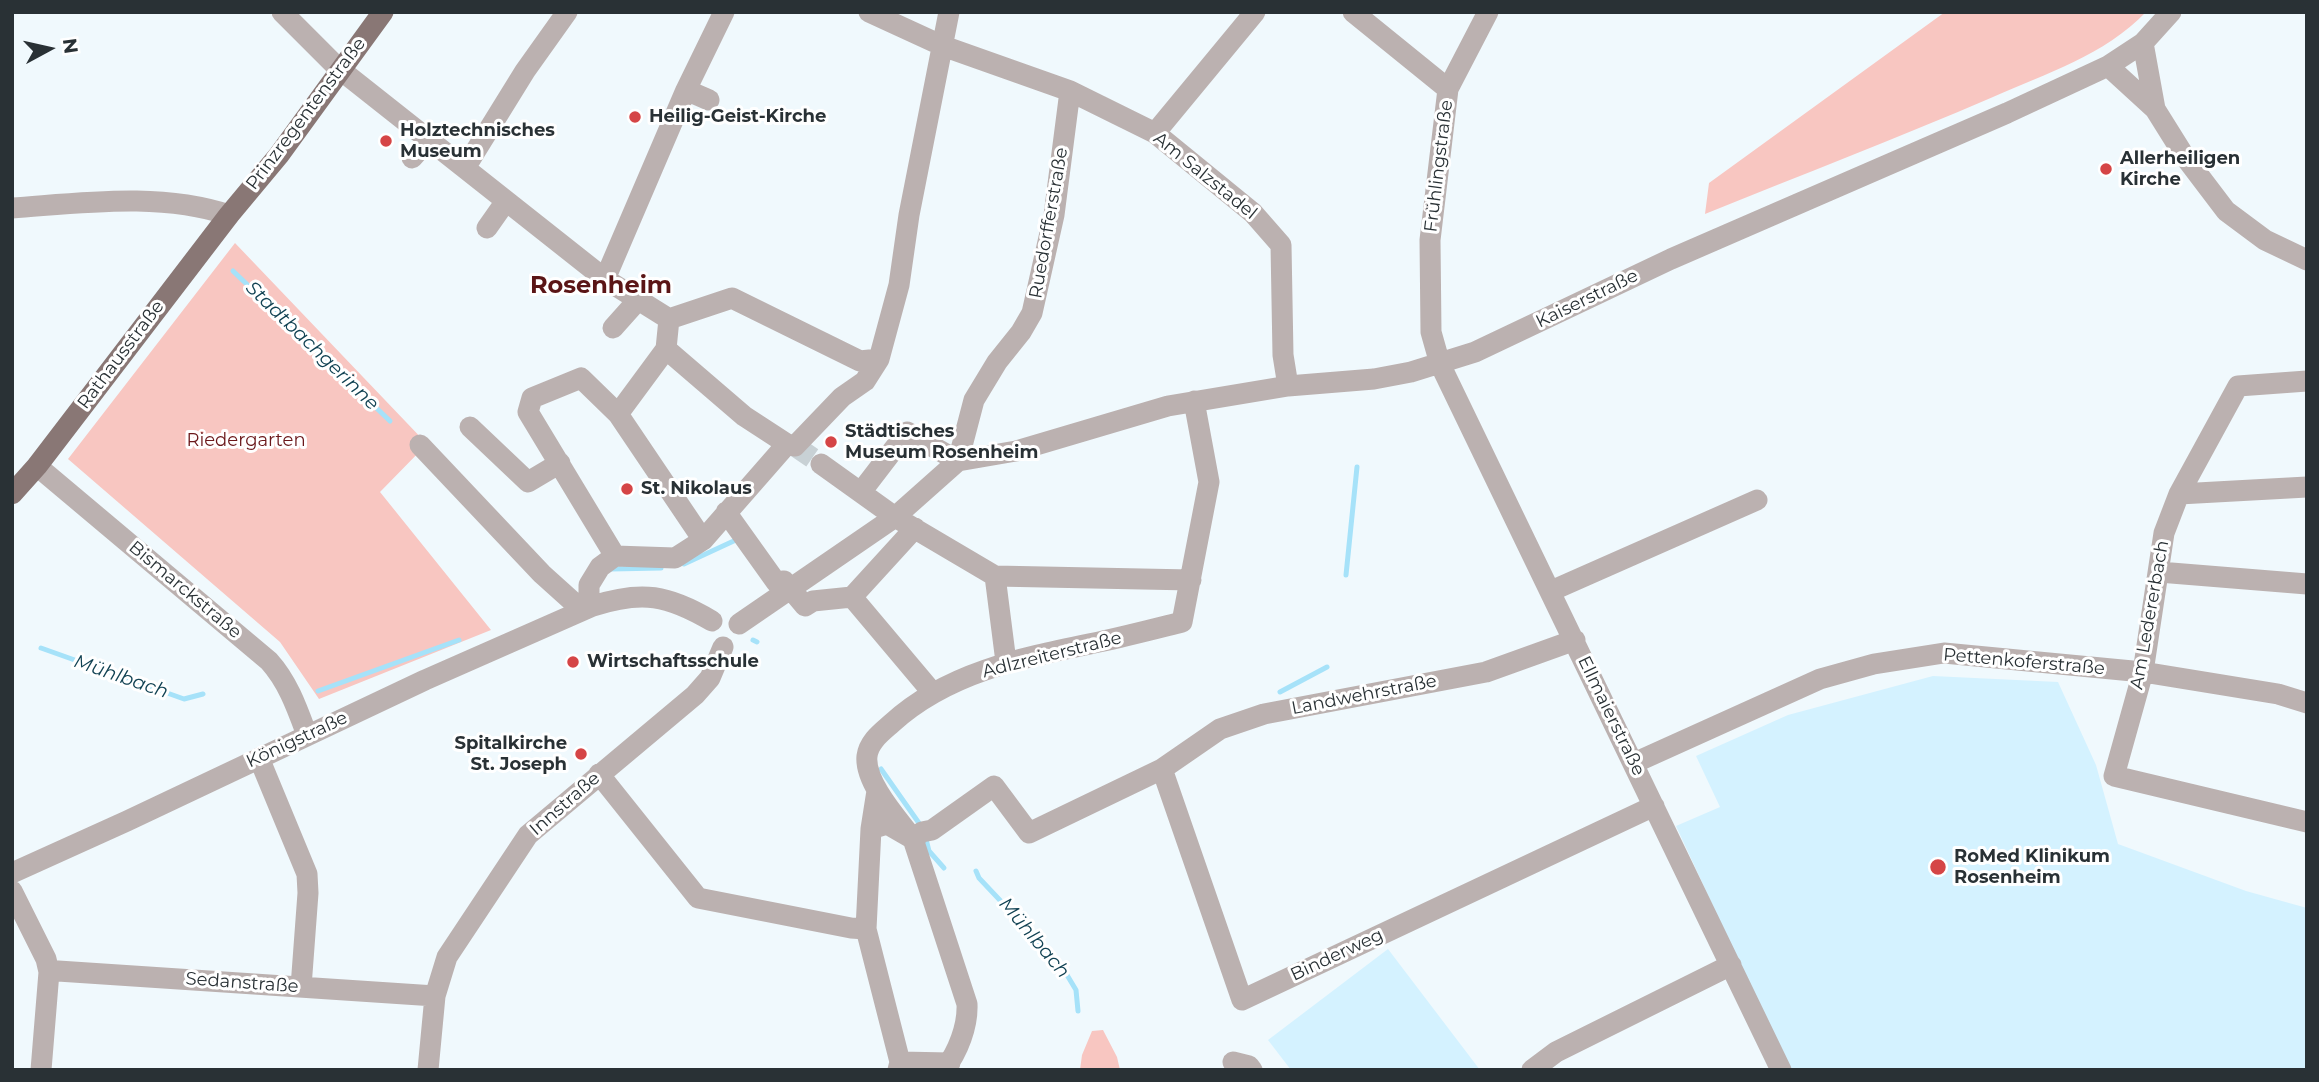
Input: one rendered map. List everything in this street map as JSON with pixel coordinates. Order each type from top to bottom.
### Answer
[{"type":"main road","name":"Prinzregentenstraße","points":[[229,215],[279,155],[383,12]]},
{"type":"main road","name":"Rathausstraße","points":[[12,494],[37,466],[229,215]]},
{"type":"street","points":[[282,12],[341,70],[506,201],[605,279],[669,319],[732,298],[860,361],[879,359]]},
{"type":"street","points":[[465,168],[525,71],[567,12]]},
{"type":"street","points":[[605,279],[685,90],[724,12]]},
{"type":"street","name":"Am Salzstadel","points":[[869,12],[943,46],[1070,91],[1155,133],[1253,213],[1281,245],[1283,355],[1288,386]]},
{"type":"street","points":[[661,356],[744,416],[795,446],[842,397],[865,382],[879,359],[899,285],[909,215],[950,12]]},
{"type":"street","points":[[1155,133],[1255,12]]},
{"type":"street","name":"Frühlingstraße","points":[[1353,12],[1448,89],[1430,240],[1431,332],[1440,364]]},
{"type":"street","points":[[1448,89],[1488,12]]},
{"type":"street","name":"Kaiserstraße","points":[[958,461],[1016,451],[1194,401],[1288,386],[1374,379],[1440,364],[1475,352],[1671,259],[2007,113],[2108,66],[2143,43],[2171,12]]},
{"type":"street","points":[[2143,43],[2155,109]]},
{"type":"street","points":[[2108,66],[2155,109],[2185,158],[2225,211],[2265,240],[2307,260]]},
{"type":"street","points":[[685,90],[709,100]]},
{"type":"street","name":"Ruedorfferstraße","points":[[958,461],[974,400],[1032,313],[1054,215],[1070,91]]},
{"type":"street","points":[[412,158],[429,139]]},
{"type":"street","points":[[12,208],[153,201],[229,215]]},
{"type":"street","points":[[486,228],[506,201]]},
{"type":"street","points":[[613,328],[638,300]]},
{"type":"street","points":[[618,414],[661,356],[669,319]]},
{"type":"street","name":"Ellmaierstraße","points":[[1440,364],[1781,1070]]},
{"type":"street","points":[[615,556],[528,412],[533,398],[581,378],[618,414],[703,540]]},
{"type":"street","name":"Am Ledererbach","points":[[2307,381],[2238,386],[2179,494],[2164,533],[2143,671],[2114,776],[2307,822]]},
{"type":"street","name":"Adlzreiterstraße","points":[[877,790],[866,757],[870,746],[901,715],[932,692],[1006,663],[1182,622],[1209,482],[1194,401]]},
{"type":"street","points":[[470,427],[528,482],[560,463]]},
{"type":"street","points":[[739,624],[895,517],[958,461],[907,432],[861,492]]},
{"type":"street","points":[[420,445],[542,573],[587,608],[589,585],[600,567],[615,556],[675,558],[703,540],[788,444]]},
{"type":"street","points":[[821,464],[895,517],[995,576],[1191,580]]},
{"type":"street","name":"Bismarckstraße","points":[[37,466],[268,661],[283,678],[292,694],[307,735]]},
{"type":"street","points":[[2179,494],[2307,487]]},
{"type":"street","points":[[1551,591],[1757,500]]},
{"type":"street","points":[[726,512],[776,582],[784,581],[805,606],[813,601],[852,597],[915,528]]},
{"type":"street","points":[[2159,572],[2307,584]]},
{"type":"street","points":[[995,576],[1006,663]]},
{"type":"street","name":"Königstraße","points":[[12,873],[587,608],[620,597],[648,597],[681,606],[712,621]]},
{"type":"street","points":[[852,597],[932,692]]},
{"type":"street","points":[[726,615],[739,624],[741,629],[738,640],[729,647],[723,647],[711,640],[709,631],[712,621],[726,615]]},
{"type":"street","name":"Landwehrstraße","points":[[922,834],[994,786],[1029,833],[1162,769],[1220,729],[1264,714],[1486,672],[1575,640]]},
{"type":"street","name":"Innstraße","points":[[428,1069],[435,996],[447,957],[528,835],[703,687],[710,678],[723,647]]},
{"type":"street","name":"Pettenkoferstraße","points":[[1634,763],[1797,688],[1858,668],[1944,653],[2143,671],[2278,694],[2307,703]]},
{"type":"street","points":[[259,758],[307,874],[302,987]]},
{"type":"street","name":"Binderweg","points":[[1162,769],[1242,1000],[1654,806]]},
{"type":"street","points":[[599,774],[698,898],[866,929]]},
{"type":"street","points":[[877,790],[922,834],[967,1004],[968,1018],[947,1066],[899,1066],[866,929],[871,829],[877,790]]},
{"type":"street","points":[[871,829],[887,824],[922,834]]},
{"type":"street","points":[[12,891],[46,959],[49,972],[41,1070]]},
{"type":"street","points":[[1532,1070],[1556,1052],[1731,965]]},
{"type":"street","name":"Sedanstraße","points":[[49,972],[435,996]]},
{"type":"street","points":[[428,1069],[437,1070]]},
{"type":"shaded area","name":"RoMed Klinikum Rosenheim","points":[[1933,676],[2058,682],[2096,765],[2118,844],[2246,891],[2307,908],[2307,1070],[1789,1070],[1676,826],[1720,807],[1696,756],[1788,715]]},
{"type":"shaded area","points":[[1388,949],[1480,1070],[1291,1070],[1268,1040]]},
{"type":"green space","points":[[1945,12],[2146,12],[2112,40],[2074,62],[1705,214],[1709,183]]},
{"type":"green space","name":"Riedergarten","points":[[235,243],[427,444],[380,492],[491,630],[319,699],[280,642],[68,459]]},
{"type":"green space","points":[[1103,1030],[1117,1057],[1120,1070],[1080,1070],[1082,1055],[1092,1031]]},
{"type":"waterway","name":"Stadtbachgerinne","points":[[233,271],[390,421]]},
{"type":"waterway","points":[[1346,575],[1357,467]]},
{"type":"waterway","points":[[684,564],[738,539]]},
{"type":"waterway","points":[[611,569],[661,568]]},
{"type":"waterway","name":"Mühlbach","points":[[318,691],[459,640]]},
{"type":"waterway","name":"Mühlbach","points":[[753,640],[757,642]]},
{"type":"waterway","name":"Mühlbach","points":[[41,648],[184,699],[203,694]]},
{"type":"waterway","points":[[1280,692],[1327,667]]},
{"type":"waterway","name":"Mühlbach","points":[[881,769],[921,826]]},
{"type":"waterway","name":"Mühlbach","points":[[925,835],[929,851],[944,868]]},
{"type":"waterway","name":"Mühlbach","points":[[976,871],[979,878],[1061,965],[1076,990],[1078,1011]]},
{"type":"tunnel","points":[[795,446],[821,464]]},
{"type":"place","name":"Heilig-Geist-Kirche","points":[[635,117]]},
{"type":"place","name":"Holztechnisches Museum","points":[[386,141]]},
{"type":"place","name":"Allerheiligen Kirche","points":[[2106,169]]},
{"type":"place","name":"Städtisches Museum Rosenheim","points":[[831,442]]},
{"type":"place","name":"St. Nikolaus","points":[[627,489]]},
{"type":"place","name":"Wirtschaftsschule","points":[[573,662]]},
{"type":"place","name":"Spitalkirche St. Joseph","points":[[581,754]]},
{"type":"place","name":"RoMed Klinikum Rosenheim","points":[[1938,867]]},
{"type":"district","name":"Rosenheim","points":[[601,286]]}]
